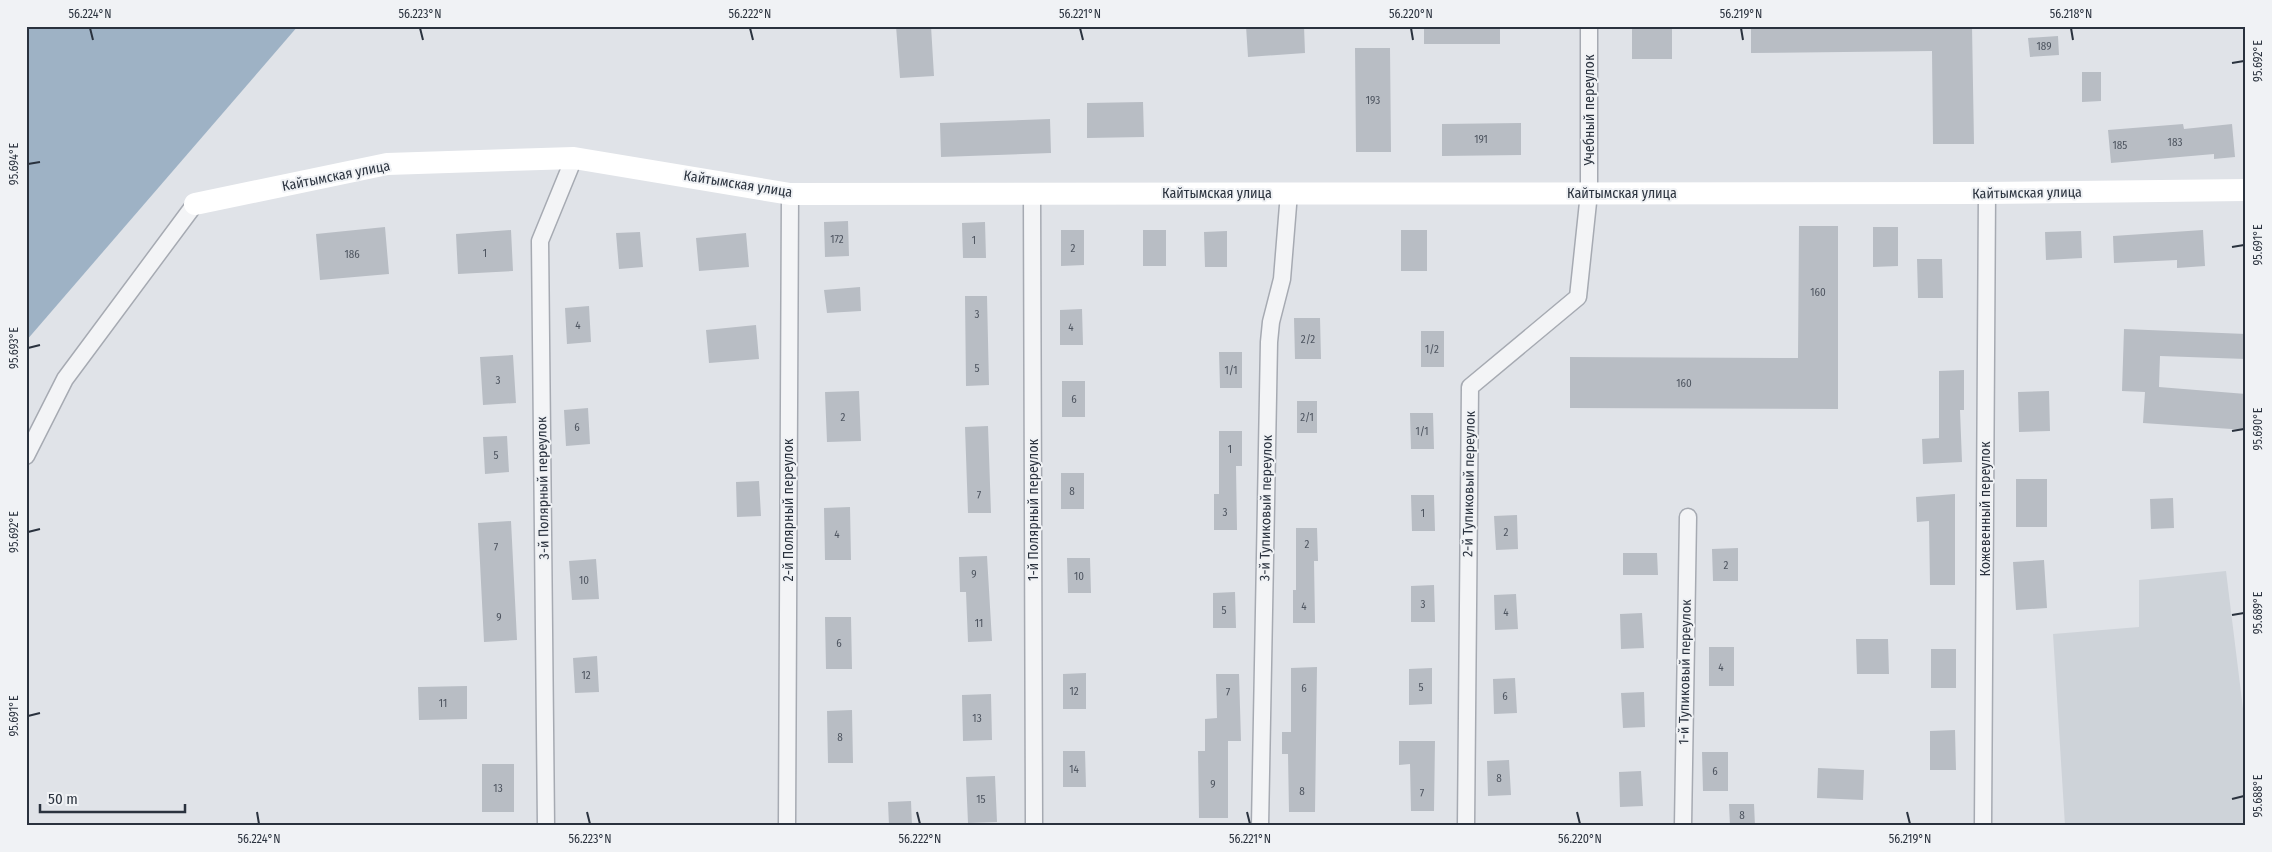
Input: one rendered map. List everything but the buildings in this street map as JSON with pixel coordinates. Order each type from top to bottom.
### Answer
[{"type":"street","name":"Учебный переулок","points":[[1589,26],[1589,193]]},
{"type":"street","name":"Кайтымская улица","points":[[196,204],[387,164],[574,158],[790,194],[1987,193],[2246,190]]},
{"type":"street","name":"3-й Полярный переулок","points":[[546,826],[540,241],[574,158]]},
{"type":"street","name":"3-й Тупиковый переулок","points":[[1260,826],[1269,342],[1271,322],[1282,279],[1289,193]]},
{"type":"street","name":"2-й Тупиковый переулок","points":[[1466,826],[1470,387],[1578,297],[1589,193]]},
{"type":"street","name":"Кожевенный переулок","points":[[1983,826],[1987,193]]},
{"type":"street","name":"2-й Полярный переулок","points":[[787,826],[790,194]]},
{"type":"street","name":"1-й Полярный переулок","points":[[1032,194],[1034,826]]},
{"type":"street","points":[[26,456],[65,379],[196,204]]},
{"type":"street","name":"1-й Тупиковый переулок","points":[[1683,826],[1688,517]]},
{"type":"shaded area","points":[[2226,571],[2246,733],[2246,826],[2065,826],[2053,634],[2139,627],[2139,580]]},
{"type":"water","points":[[26,26],[298,26],[26,341]]}]
